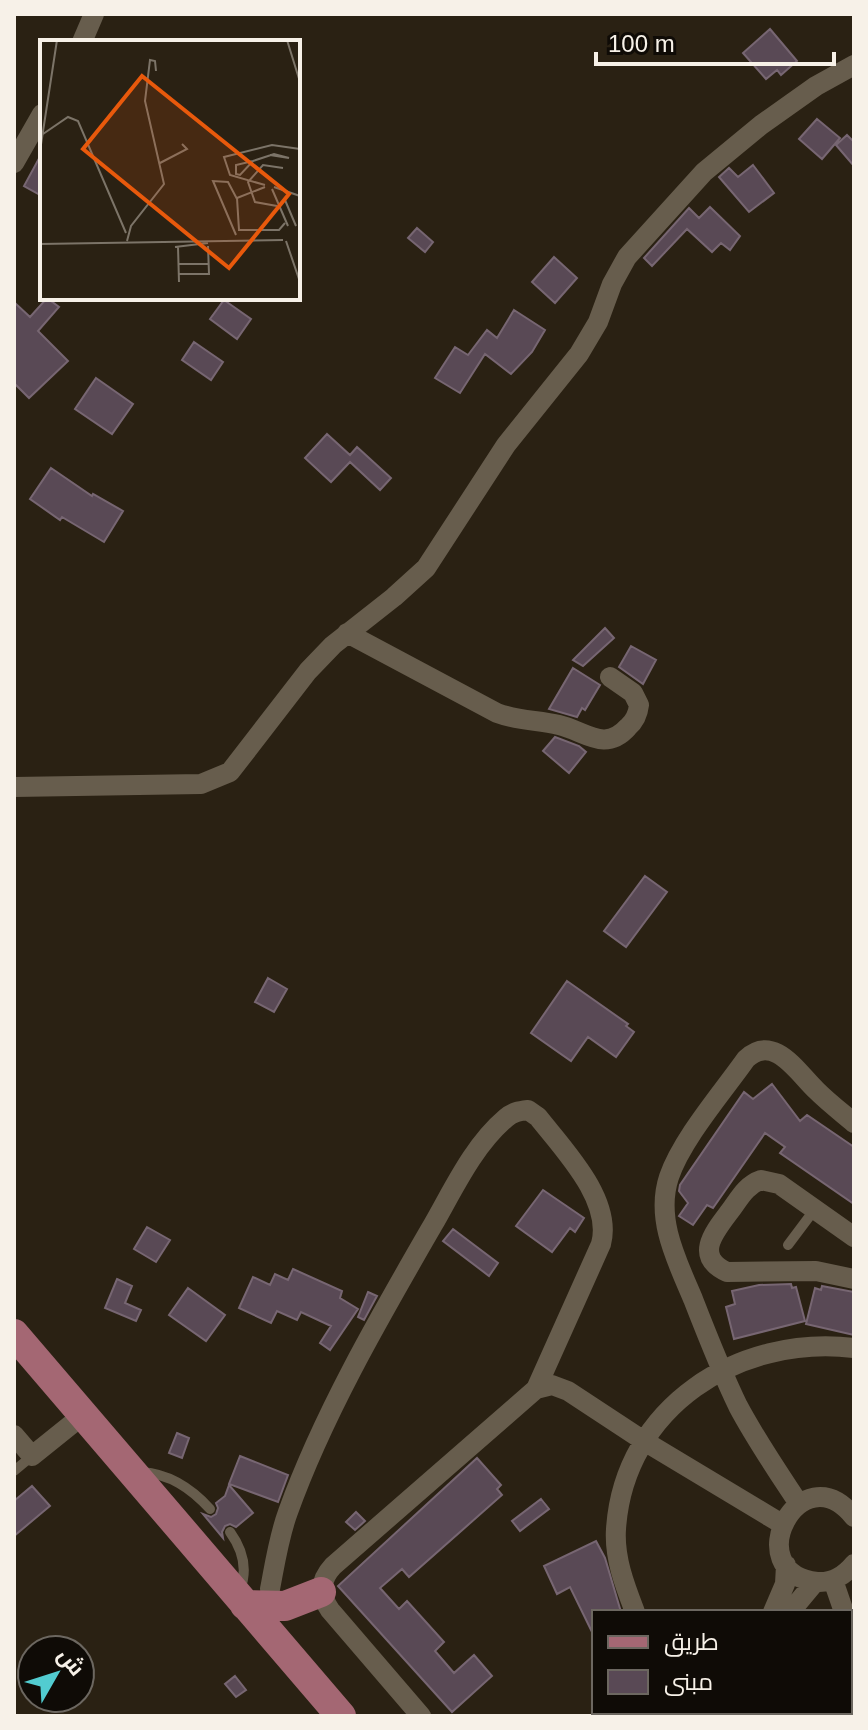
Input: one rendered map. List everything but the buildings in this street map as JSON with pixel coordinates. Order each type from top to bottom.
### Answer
[{"type":"main road","points":[[14,1334],[132,1472],[251,1597],[341,1716]]},
{"type":"main road","points":[[251,1597],[285,1606],[321,1592]]},
{"type":"street","points":[[83,40],[94,14]]},
{"type":"street","points":[[14,787],[191,785],[222,778],[238,765],[308,671],[347,633],[426,568],[506,445],[579,354],[598,322],[612,284],[627,257],[655,225],[704,172],[761,125],[816,86],[854,65]]},
{"type":"street","points":[[14,163],[40,118]]},
{"type":"street","points":[[347,633],[497,713],[513,719],[557,724],[603,739],[614,739],[622,733],[638,712],[639,705],[633,693],[610,677]]},
{"type":"street","points":[[799,1504],[746,1420],[721,1370],[677,1264],[669,1238],[665,1201],[668,1179],[676,1159],[746,1059],[763,1050],[785,1058],[854,1123]]},
{"type":"street","points":[[251,1597],[333,1411],[397,1287],[482,1143],[507,1117],[516,1111],[528,1110],[538,1117],[601,1207],[605,1226],[601,1244],[536,1389],[333,1566],[322,1582],[321,1592],[330,1610],[421,1716]]},
{"type":"street","points":[[854,1237],[774,1181],[755,1182],[746,1190],[710,1240],[712,1260],[718,1268],[727,1272],[816,1271],[854,1279]]},
{"type":"street","points":[[634,1610],[623,1579],[616,1531],[629,1476],[644,1441],[672,1407],[721,1370],[766,1353],[831,1345],[854,1348]]},
{"type":"street","points":[[536,1389],[552,1385],[560,1387],[782,1524]]},
{"type":"street","points":[[14,1435],[32,1456],[83,1415]]},
{"type":"street","points":[[854,1517],[837,1502],[811,1500],[799,1504],[782,1524],[778,1538],[786,1565],[804,1579],[824,1581],[843,1575],[854,1564]]},
{"type":"street","points":[[774,1610],[785,1584],[786,1565]]},
{"type":"street","points":[[792,1610],[824,1581]]},
{"type":"street","points":[[824,1581],[843,1610]]},
{"type":"lane","points":[[788,1245],[815,1209]]},
{"type":"lane","points":[[14,1471],[32,1456]]},
{"type":"lane","points":[[132,1472],[161,1475],[175,1481],[188,1488],[210,1509]]},
{"type":"lane","points":[[230,1532],[237,1541],[251,1597]]}]
